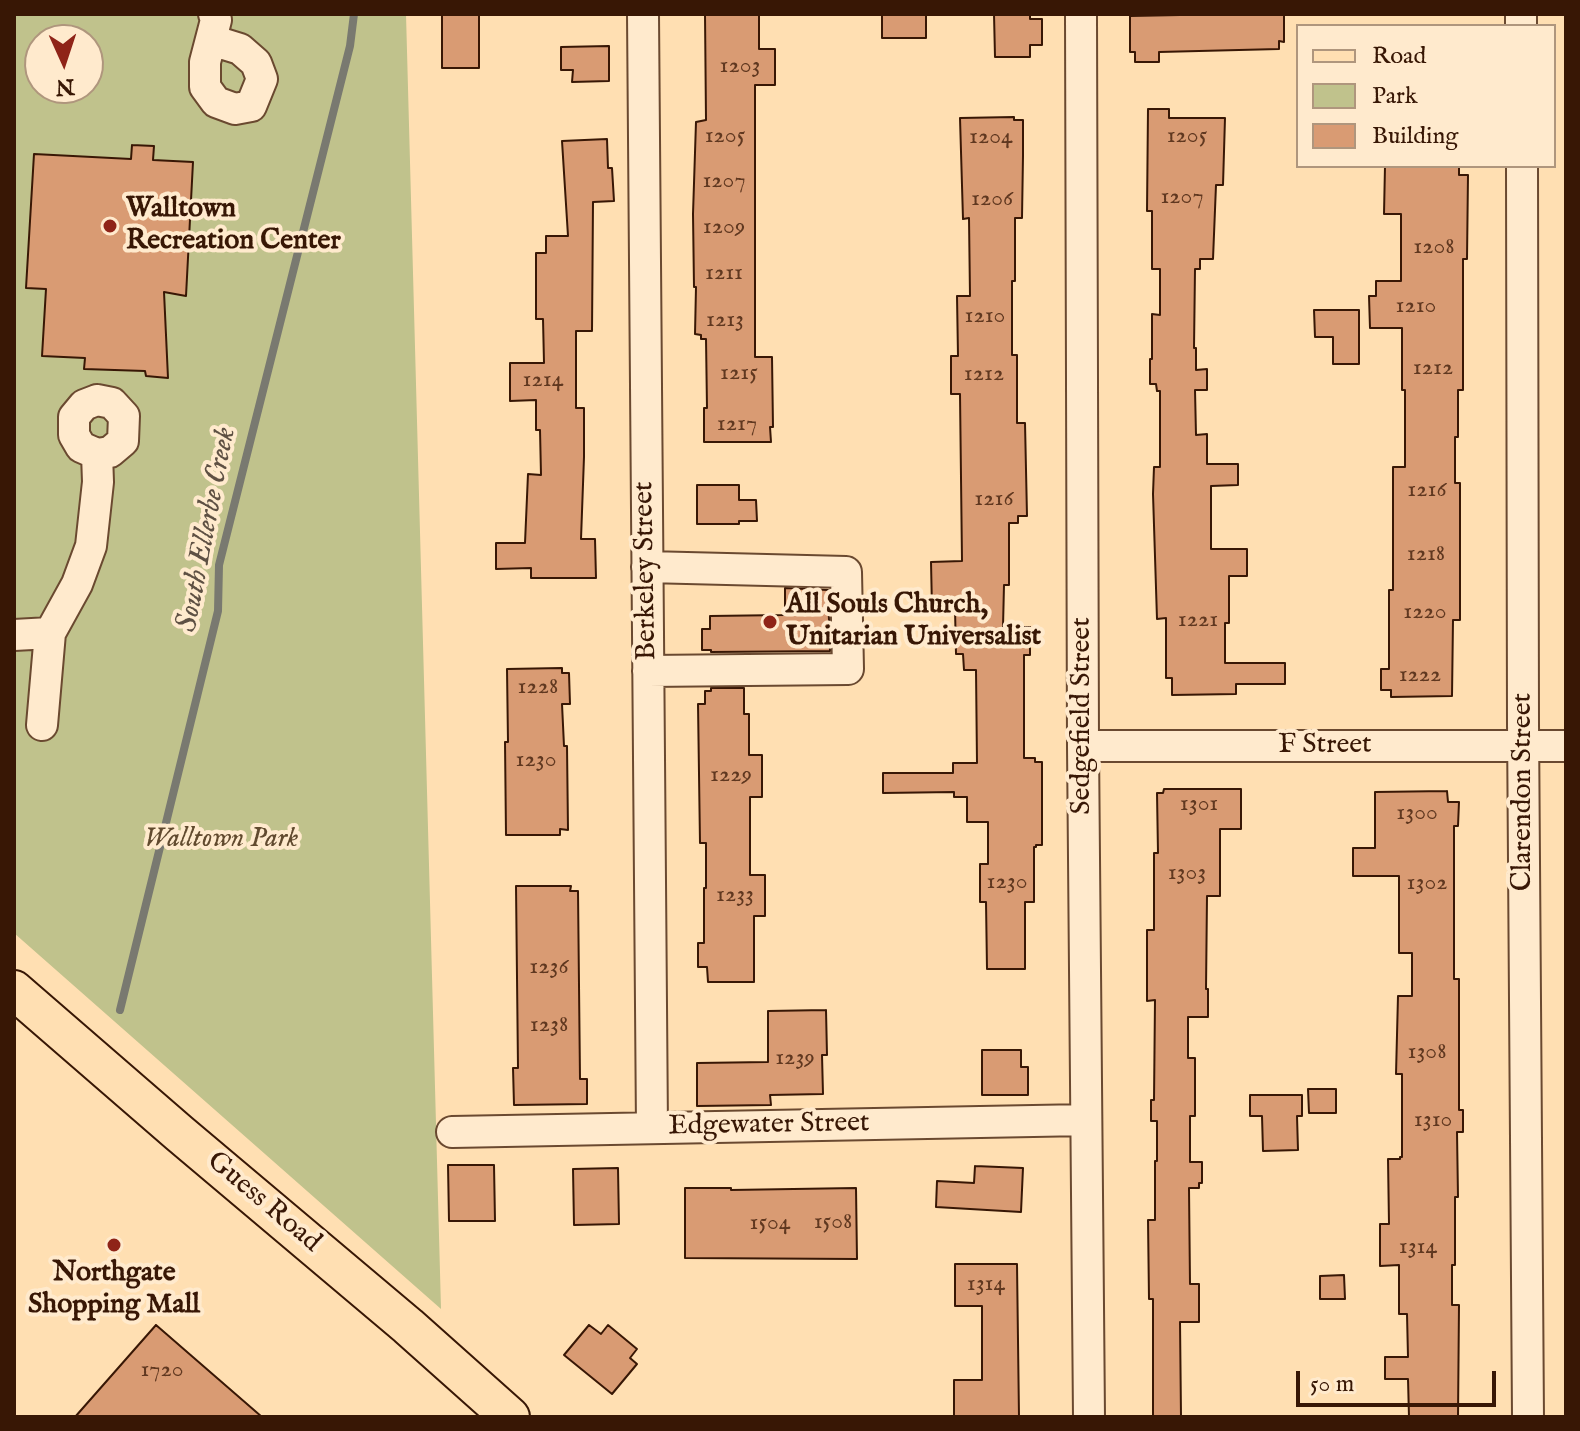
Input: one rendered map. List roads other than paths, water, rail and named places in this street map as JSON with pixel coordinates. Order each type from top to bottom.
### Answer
[{"type":"main road","name":"Guess Road","points":[[14,990],[408,1326],[510,1417]]},
{"type":"street","name":"Berkeley Street","points":[[643,14],[652,1128]]},
{"type":"street","name":"Sedgefield Street","points":[[1081,14],[1089,1417]]},
{"type":"street","name":"Clarendon Street","points":[[1522,168],[1528,1417]]},
{"type":"street","points":[[42,725],[50,633],[77,584],[91,546],[98,482],[97,454]]},
{"type":"street","points":[[647,567],[846,572],[848,669],[648,671]]},
{"type":"street","points":[[14,635],[50,633]]},
{"type":"street","name":"F Street","points":[[1083,746],[1566,746]]},
{"type":"street","name":"Edgewater Street","points":[[452,1132],[1086,1120]]},
{"type":"waterway","name":"South Ellerbe Creek","points":[[120,1010],[218,611],[219,565],[350,46],[354,14]]},
{"type":"place","name":"Walltown Recreation Center","points":[[110,226]]},
{"type":"place","name":"All Souls Church, Unitarian Universalist","points":[[770,622]]},
{"type":"place","name":"Northgate Shopping Mall","points":[[114,1245]]},
{"type":"park label","name":"Walltown Park","points":[[221,840]]}]
